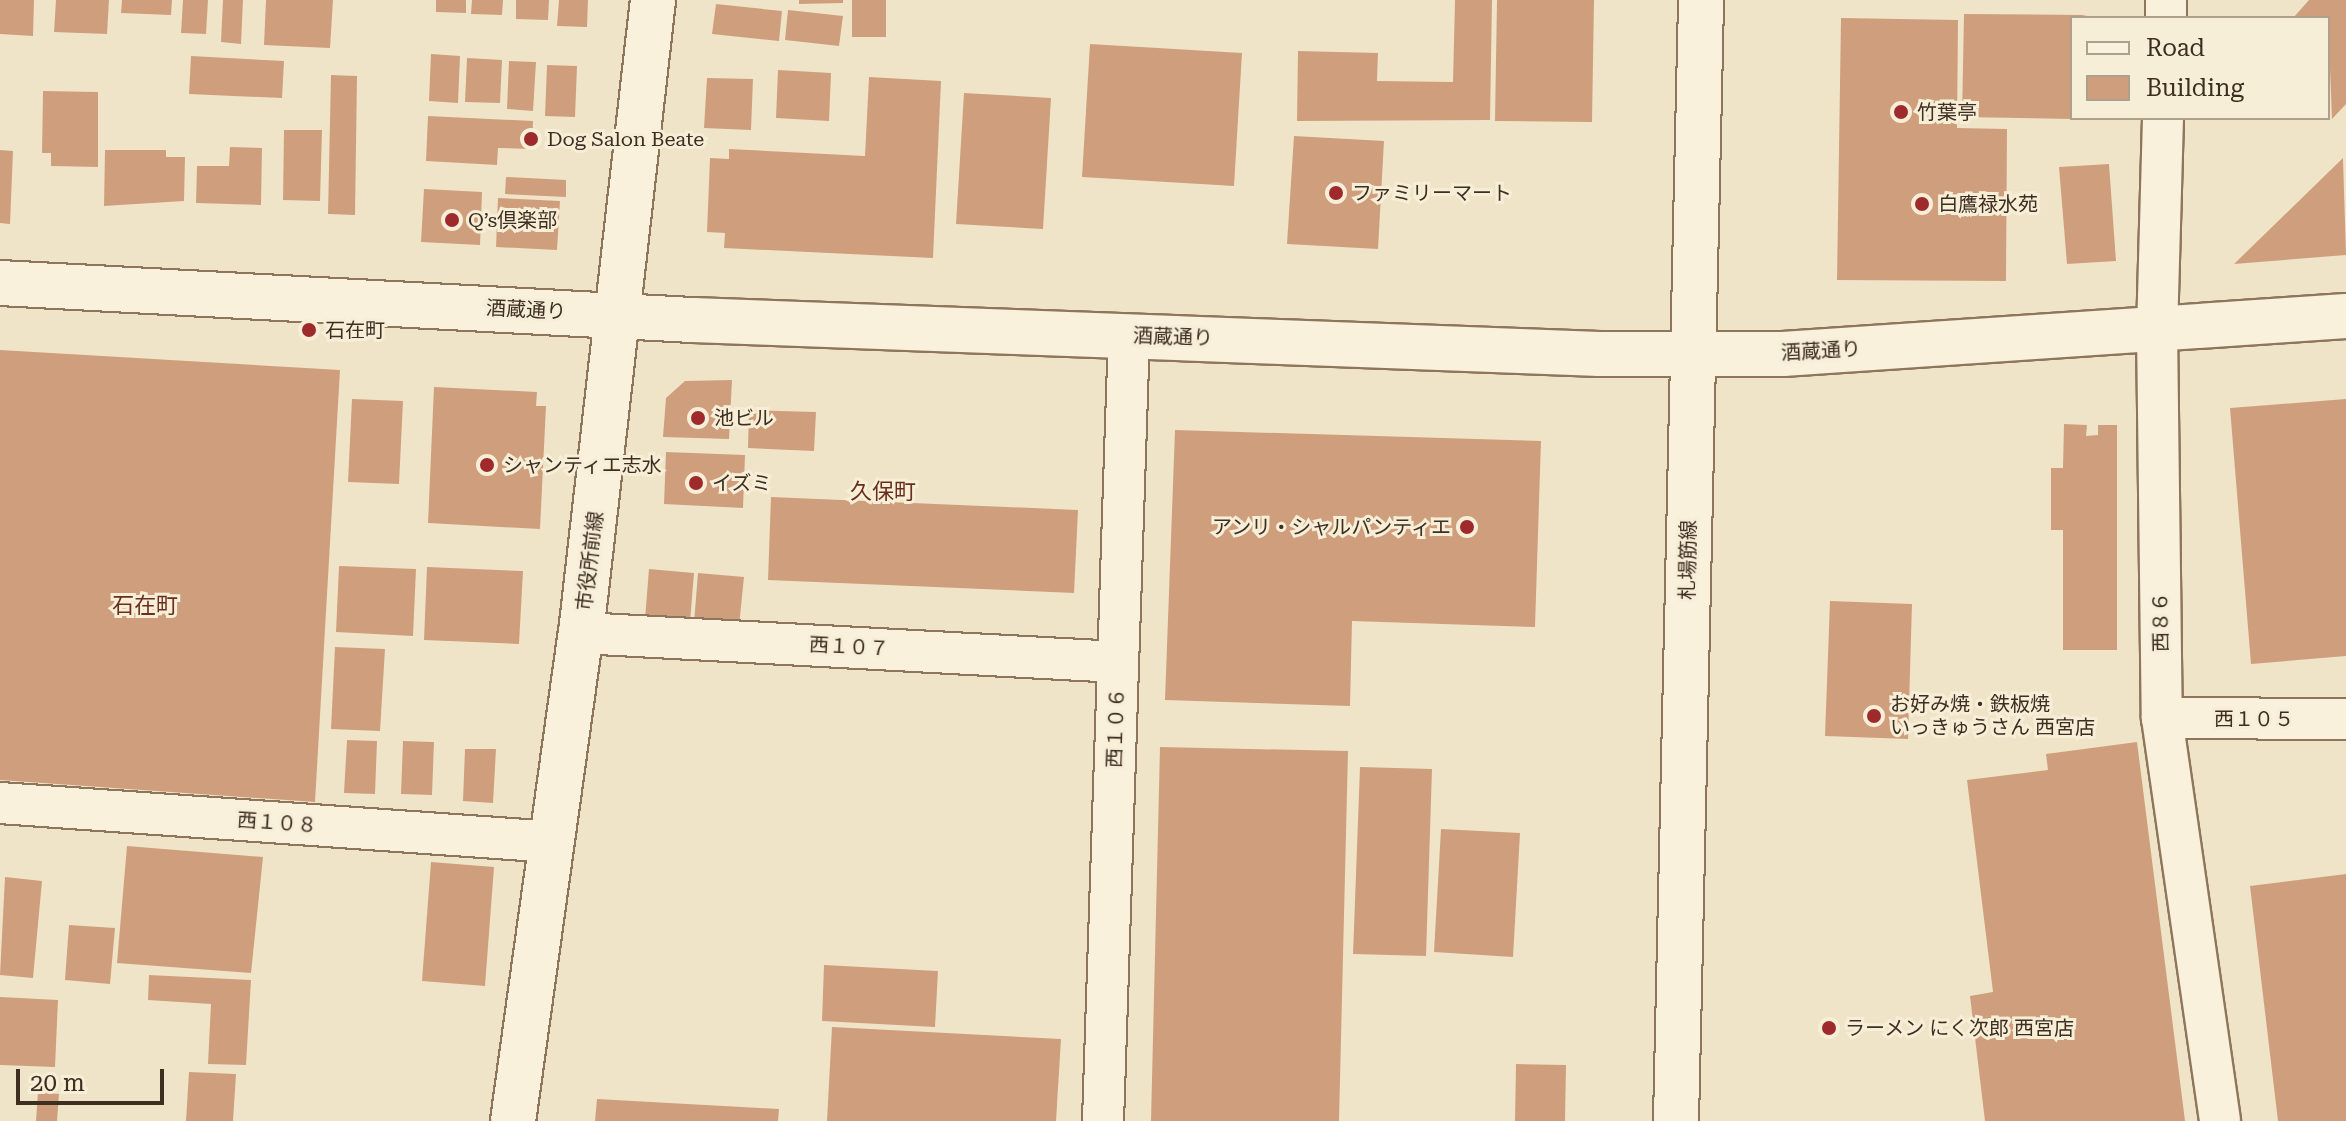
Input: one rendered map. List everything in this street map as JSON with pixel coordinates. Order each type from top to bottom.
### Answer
[{"type":"street","name":"市役所前線","points":[[513,1121],[581,633],[620,315],[653,0]]},
{"type":"street","name":"札場筋線","points":[[1676,1121],[1701,0]]},
{"type":"street","name":"西８６","points":[[2163,120],[2157,328],[2162,718],[2220,1121]]},
{"type":"street","name":"酒蔵通り","points":[[0,283],[620,315],[1692,354],[1783,354],[2346,316]]},
{"type":"street","name":"西１０６","points":[[1103,1121],[1129,335]]},
{"type":"street","name":"西１０７","points":[[581,633],[1118,662]]},
{"type":"street","name":"西１０５","points":[[2162,718],[2346,719]]},
{"type":"street","name":"西１０８","points":[[0,803],[554,842]]},
{"type":"building","points":[[0,0],[34,0],[33,36],[0,34]]},
{"type":"building","points":[[56,0],[109,0],[107,34],[54,32]]},
{"type":"building","points":[[122,0],[172,0],[171,15],[121,13]]},
{"type":"building","points":[[183,0],[208,0],[206,34],[181,33]]},
{"type":"building","points":[[223,0],[243,0],[241,44],[221,42]]},
{"type":"building","points":[[266,0],[333,0],[330,48],[264,45]]},
{"type":"building","points":[[436,0],[466,0],[466,13],[436,12]]},
{"type":"building","points":[[472,0],[503,0],[502,15],[471,14]]},
{"type":"building","points":[[516,0],[549,0],[548,20],[516,19]]},
{"type":"building","points":[[559,0],[588,0],[587,27],[557,26]]},
{"type":"building","points":[[799,0],[843,0],[843,3],[799,4]]},
{"type":"building","points":[[852,0],[886,0],[886,37],[852,37]]},
{"type":"building","points":[[1455,0],[1492,0],[1490,120],[1297,121],[1298,51],[1378,53],[1377,81],[1453,82]]},
{"type":"building","points":[[1497,0],[1594,0],[1592,122],[1495,121]]},
{"type":"building","points":[[2309,0],[2346,0],[2346,104],[2332,119],[2330,16],[2295,16]]},
{"type":"building","points":[[716,4],[782,11],[779,41],[712,34]]},
{"type":"building","points":[[788,10],[843,16],[839,46],[785,40]]},
{"type":"building","points":[[1964,14],[2087,15],[2070,16],[2070,119],[1962,117]]},
{"type":"building","name":"白鷹禄水苑","points":[[1841,18],[1958,20],[1957,128],[2007,129],[2006,281],[1837,280]]},
{"type":"building","points":[[1090,44],[1242,53],[1234,186],[1082,177]]},
{"type":"building","points":[[431,54],[460,56],[458,103],[429,101]]},
{"type":"building","points":[[191,56],[284,61],[282,98],[189,94]]},
{"type":"building","points":[[467,58],[502,60],[500,103],[465,102]]},
{"type":"building","points":[[509,61],[536,62],[533,111],[507,109]]},
{"type":"building","points":[[547,65],[577,66],[575,117],[545,116]]},
{"type":"building","points":[[778,70],[831,73],[829,121],[776,118]]},
{"type":"building","points":[[331,75],[357,76],[355,215],[328,214]]},
{"type":"building","points":[[869,77],[941,81],[933,258],[724,248],[725,233],[707,232],[710,158],[729,159],[729,149],[865,156]]},
{"type":"building","points":[[707,78],[753,79],[751,130],[704,128]]},
{"type":"building","points":[[43,91],[98,92],[98,167],[51,166],[51,153],[42,153]]},
{"type":"building","points":[[964,93],[1051,98],[1043,229],[956,224]]},
{"type":"building","points":[[428,116],[533,121],[532,149],[498,148],[497,165],[426,161]]},
{"type":"building","points":[[284,130],[322,130],[320,201],[283,200]]},
{"type":"building","name":"ファミリーマート","points":[[1294,136],[1384,141],[1378,249],[1287,244]]},
{"type":"building","points":[[230,147],[262,148],[261,205],[196,203],[197,166],[229,166]]},
{"type":"building","points":[[0,150],[13,151],[10,224],[0,223]]},
{"type":"building","points":[[105,150],[166,150],[166,157],[185,157],[184,201],[104,206]]},
{"type":"building","points":[[2343,158],[2346,255],[2234,264]]},
{"type":"building","points":[[2109,164],[2116,261],[2067,264],[2059,167]]},
{"type":"building","points":[[506,177],[566,180],[566,197],[505,194]]},
{"type":"building","points":[[424,189],[482,192],[480,245],[421,242]]},
{"type":"building","points":[[498,198],[560,201],[557,250],[496,247]]},
{"type":"building","points":[[0,350],[340,370],[315,802],[0,780]]},
{"type":"building","name":"池ビル","points":[[732,380],[729,439],[663,437],[666,398],[685,381]]},
{"type":"building","name":"シャンティエ志水","points":[[434,387],[537,392],[536,406],[546,406],[540,529],[428,523]]},
{"type":"building","points":[[352,399],[403,401],[399,484],[348,482]]},
{"type":"building","points":[[2346,399],[2346,656],[2251,664],[2230,408]]},
{"type":"building","points":[[749,410],[816,412],[814,451],[748,448]]},
{"type":"building","points":[[2064,424],[2087,425],[2086,436],[2098,435],[2098,425],[2117,425],[2117,650],[2063,650],[2063,530],[2051,530],[2051,468],[2063,468]]},
{"type":"building","points":[[1175,430],[1541,441],[1535,627],[1352,621],[1350,706],[1165,700]]},
{"type":"building","points":[[666,452],[745,455],[743,508],[664,504]]},
{"type":"building","points":[[771,497],[1078,510],[1074,593],[768,580]]},
{"type":"building","points":[[339,566],[416,569],[413,636],[336,632]]},
{"type":"building","points":[[427,567],[523,571],[519,644],[424,640]]},
{"type":"building","points":[[649,569],[694,573],[690,622],[645,619]]},
{"type":"building","points":[[698,573],[744,577],[739,626],[694,623]]},
{"type":"building","points":[[1830,601],[1912,604],[1908,739],[1825,736]]},
{"type":"building","points":[[335,647],[385,649],[380,731],[331,729]]},
{"type":"building","points":[[347,740],[377,741],[375,794],[344,793]]},
{"type":"building","points":[[403,741],[434,742],[432,795],[401,794]]},
{"type":"building","points":[[2137,742],[2185,1121],[1985,1121],[1970,996],[1993,992],[1967,780],[2048,770],[2046,754]]},
{"type":"building","points":[[1160,747],[1348,751],[1339,1121],[1151,1121]]},
{"type":"building","points":[[465,749],[496,749],[493,803],[463,801]]},
{"type":"building","points":[[1360,767],[1432,769],[1426,956],[1353,954]]},
{"type":"building","points":[[1441,829],[1520,833],[1513,957],[1434,952]]},
{"type":"building","points":[[127,846],[263,857],[251,973],[117,963]]},
{"type":"building","points":[[431,862],[494,867],[485,986],[422,981]]},
{"type":"building","points":[[2346,874],[2346,1121],[2278,1121],[2250,886]]},
{"type":"building","points":[[5,877],[42,881],[33,978],[0,975]]},
{"type":"building","points":[[69,925],[115,928],[110,984],[65,980]]},
{"type":"building","points":[[824,965],[938,971],[935,1027],[822,1021]]},
{"type":"building","points":[[149,975],[251,980],[246,1065],[208,1064],[211,1004],[148,1000]]},
{"type":"building","points":[[0,997],[58,1000],[55,1067],[0,1065]]},
{"type":"building","points":[[832,1027],[1061,1039],[1056,1121],[827,1121]]},
{"type":"building","points":[[1516,1064],[1566,1065],[1565,1121],[1515,1121]]},
{"type":"building","points":[[189,1072],[236,1074],[233,1121],[186,1121]]},
{"type":"building","points":[[38,1092],[59,1094],[57,1121],[36,1121]]},
{"type":"building","points":[[597,1099],[779,1109],[778,1121],[595,1121]]},
{"type":"place","name":"竹葉亭","points":[[1901,112]]},
{"type":"place","name":"Dog Salon Beate","points":[[531,139]]},
{"type":"place","name":"ファミリーマート","points":[[1336,193]]},
{"type":"place","name":"白鷹禄水苑","points":[[1922,204]]},
{"type":"place","name":"Q’s倶楽部","points":[[452,220]]},
{"type":"place","name":"石在町","points":[[309,330]]},
{"type":"place","name":"池ビル","points":[[698,418]]},
{"type":"place","name":"シャンティエ志水","points":[[487,465]]},
{"type":"place","name":"イズミ","points":[[696,483]]},
{"type":"place","name":"アンリ・シャルパンティエ","points":[[1467,527]]},
{"type":"place","name":"お好み焼・鉄板焼 いっきゅうさん 西宮店","points":[[1874,716]]},
{"type":"place","name":"ラーメン にく次郎 西宮店","points":[[1829,1028]]},
{"type":"district","name":"久保町","points":[[883,492]]},
{"type":"district","name":"石在町","points":[[145,606]]}]
